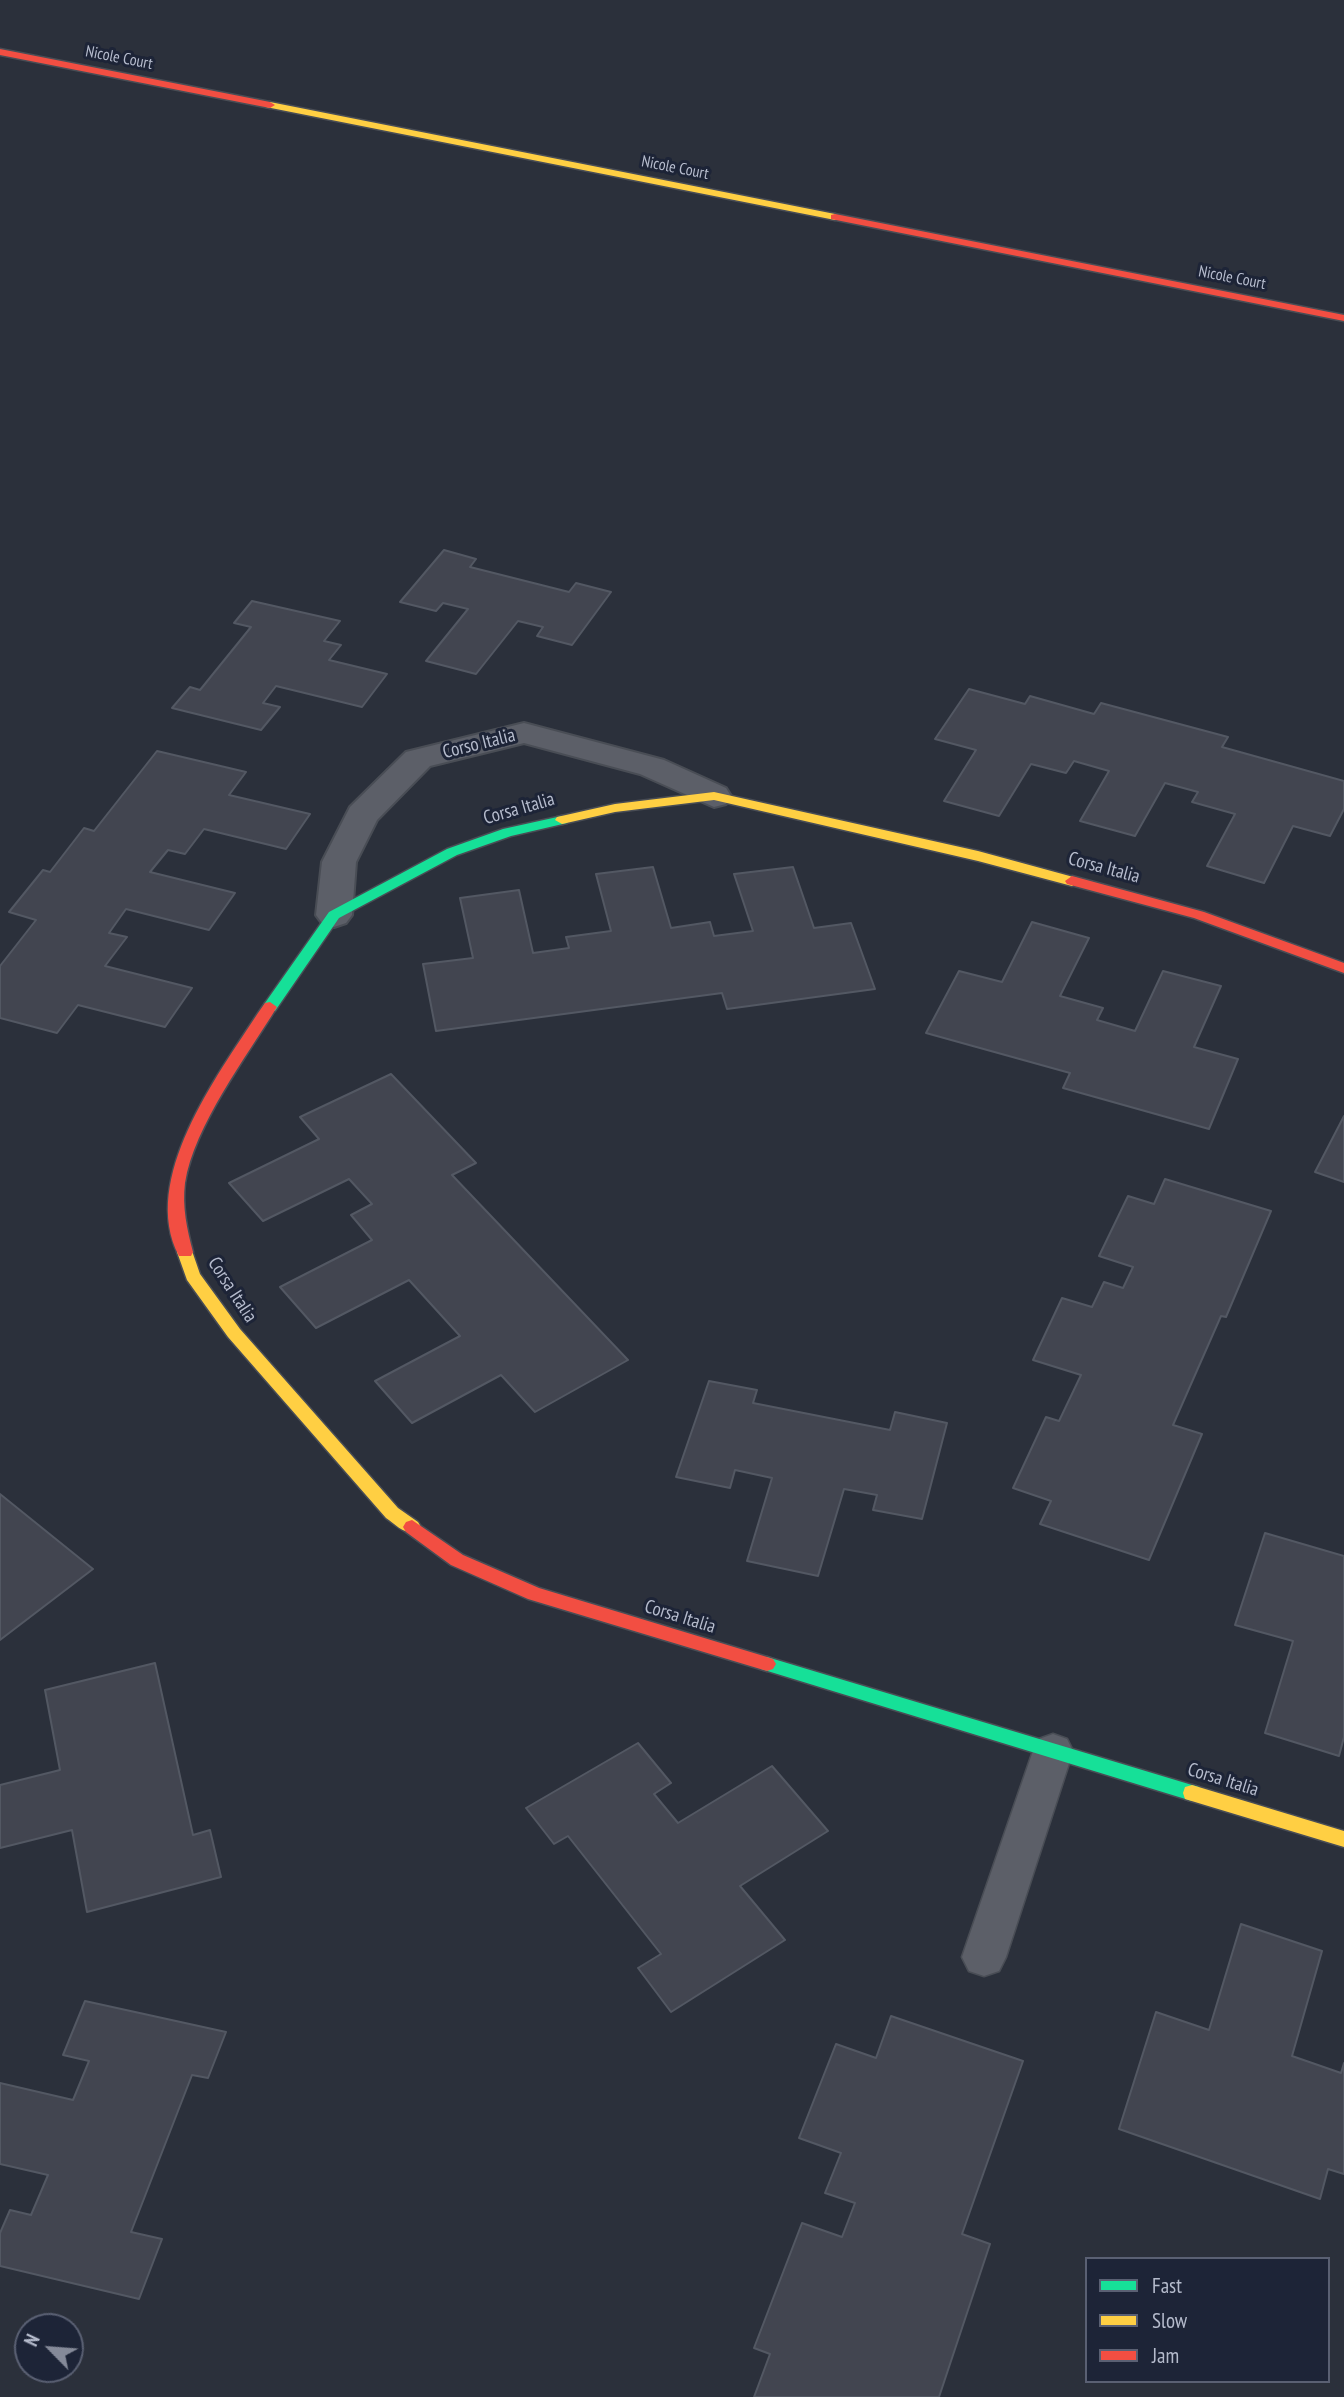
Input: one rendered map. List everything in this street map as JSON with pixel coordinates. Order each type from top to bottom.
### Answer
[{"type":"street","name":"Nicole Court","points":[[0,52],[1344,318]]},
{"type":"street","name":"Corso Italia","points":[[334,915],[339,862],[362,815],[418,760],[524,733],[652,767],[714,796]]},
{"type":"street","name":"Corsa Italia","points":[[1344,968],[1199,915],[966,853],[714,796],[615,808],[508,832],[452,852],[334,915],[251,1036],[187,1143],[177,1180],[176,1224],[193,1276],[234,1333],[392,1513],[457,1560],[493,1579],[534,1594],[1344,1839]]},
{"type":"lane","points":[[984,1957],[1053,1751]]},
{"type":"building","points":[[444,550],[476,559],[470,567],[569,592],[576,583],[611,592],[572,645],[537,636],[543,627],[518,621],[476,674],[426,661],[468,609],[443,603],[436,611],[400,602]]},
{"type":"building","points":[[252,601],[340,621],[324,641],[341,645],[329,660],[387,674],[362,707],[276,686],[263,703],[280,707],[261,730],[172,708],[190,687],[200,690],[251,627],[234,623]]},
{"type":"building","points":[[969,689],[1025,704],[1030,696],[1094,714],[1101,703],[1228,737],[1222,747],[1344,781],[1344,809],[1330,836],[1293,826],[1264,883],[1207,866],[1235,814],[1192,802],[1198,792],[1165,783],[1135,836],[1080,821],[1109,771],[1074,761],[1066,773],[1031,764],[999,816],[944,801],[976,750],[935,739]]},
{"type":"building","points":[[157,751],[246,772],[229,795],[310,814],[286,849],[204,829],[185,854],[168,850],[150,872],[235,893],[209,930],[126,909],[109,933],[127,937],[105,966],[192,988],[165,1027],[78,1005],[57,1033],[0,1018],[0,966],[36,920],[9,912],[43,870],[50,872],[84,828],[94,831]]},
{"type":"building","points":[[653,867],[671,928],[710,922],[714,936],[753,931],[734,874],[793,867],[814,928],[851,923],[875,989],[727,1009],[722,993],[436,1031],[423,964],[473,958],[460,898],[519,890],[533,953],[569,948],[566,937],[611,931],[596,874]]},
{"type":"building","points":[[1032,922],[1089,938],[1060,996],[1103,1008],[1097,1020],[1135,1031],[1163,971],[1221,986],[1194,1047],[1238,1059],[1209,1129],[1063,1088],[1070,1073],[926,1033],[959,971],[1002,982]]},
{"type":"building","points":[[391,1074],[476,1163],[452,1175],[628,1360],[535,1412],[501,1375],[412,1423],[375,1381],[460,1336],[409,1280],[316,1328],[280,1287],[372,1240],[351,1215],[372,1204],[349,1179],[263,1221],[229,1183],[319,1139],[300,1117]]},
{"type":"building","points":[[1344,1116],[1344,1182],[1315,1172]]},
{"type":"building","points":[[1165,1179],[1271,1211],[1226,1317],[1221,1316],[1173,1425],[1202,1434],[1149,1560],[1040,1524],[1051,1501],[1013,1488],[1046,1417],[1059,1421],[1081,1375],[1033,1360],[1062,1298],[1092,1307],[1104,1282],[1123,1288],[1133,1267],[1099,1256],[1128,1196],[1154,1204]]},
{"type":"building","points":[[709,1381],[757,1390],[753,1403],[890,1430],[895,1412],[947,1423],[922,1519],[873,1510],[877,1495],[844,1489],[818,1576],[747,1561],[772,1478],[735,1470],[730,1488],[676,1477]]},
{"type":"building","points":[[0,1494],[93,1569],[0,1640]]},
{"type":"building","points":[[1265,1533],[1344,1556],[1344,1737],[1339,1756],[1265,1733],[1293,1641],[1235,1625]]},
{"type":"building","points":[[155,1663],[193,1835],[210,1830],[221,1877],[87,1912],[72,1830],[0,1848],[0,1785],[60,1770],[45,1690]]},
{"type":"building","points":[[638,1743],[671,1783],[654,1794],[678,1823],[772,1766],[828,1831],[740,1886],[785,1940],[671,2012],[638,1968],[661,1954],[568,1836],[554,1844],[526,1808]]},
{"type":"building","points":[[1241,1924],[1322,1951],[1292,2056],[1341,2073],[1344,2063],[1344,2174],[1328,2169],[1320,2199],[1119,2129],[1156,2012],[1209,2030]]},
{"type":"building","points":[[85,2001],[226,2032],[208,2078],[192,2075],[131,2232],[162,2239],[139,2299],[0,2266],[0,2233],[10,2210],[31,2215],[48,2175],[0,2164],[0,2083],[73,2100],[89,2061],[63,2055]]},
{"type":"building","points":[[891,2016],[1023,2061],[962,2234],[990,2244],[939,2397],[754,2397],[770,2354],[754,2348],[802,2223],[842,2237],[855,2203],[825,2193],[841,2153],[799,2138],[836,2044],[876,2058]]},
{"type":"traffic: fast","points":[[270,1007],[334,915],[452,852],[508,832],[562,820]]},
{"type":"traffic: fast","points":[[767,1664],[1192,1793]]},
{"type":"traffic: slow","points":[[270,105],[835,217]]},
{"type":"traffic: slow","points":[[562,820],[615,808],[714,796],[978,856],[1072,881]]},
{"type":"traffic: slow","points":[[185,1252],[193,1276],[234,1333],[392,1513],[412,1527]]},
{"type":"traffic: slow","points":[[1192,1793],[1344,1839]]},
{"type":"traffic: jam","points":[[0,52],[270,105]]},
{"type":"traffic: jam","points":[[835,217],[1344,318]]},
{"type":"traffic: jam","points":[[1072,881],[1199,915],[1344,968]]},
{"type":"traffic: jam","points":[[185,1252],[176,1205],[181,1164],[197,1127],[270,1007]]},
{"type":"traffic: jam","points":[[412,1527],[457,1560],[534,1594],[767,1664]]}]
